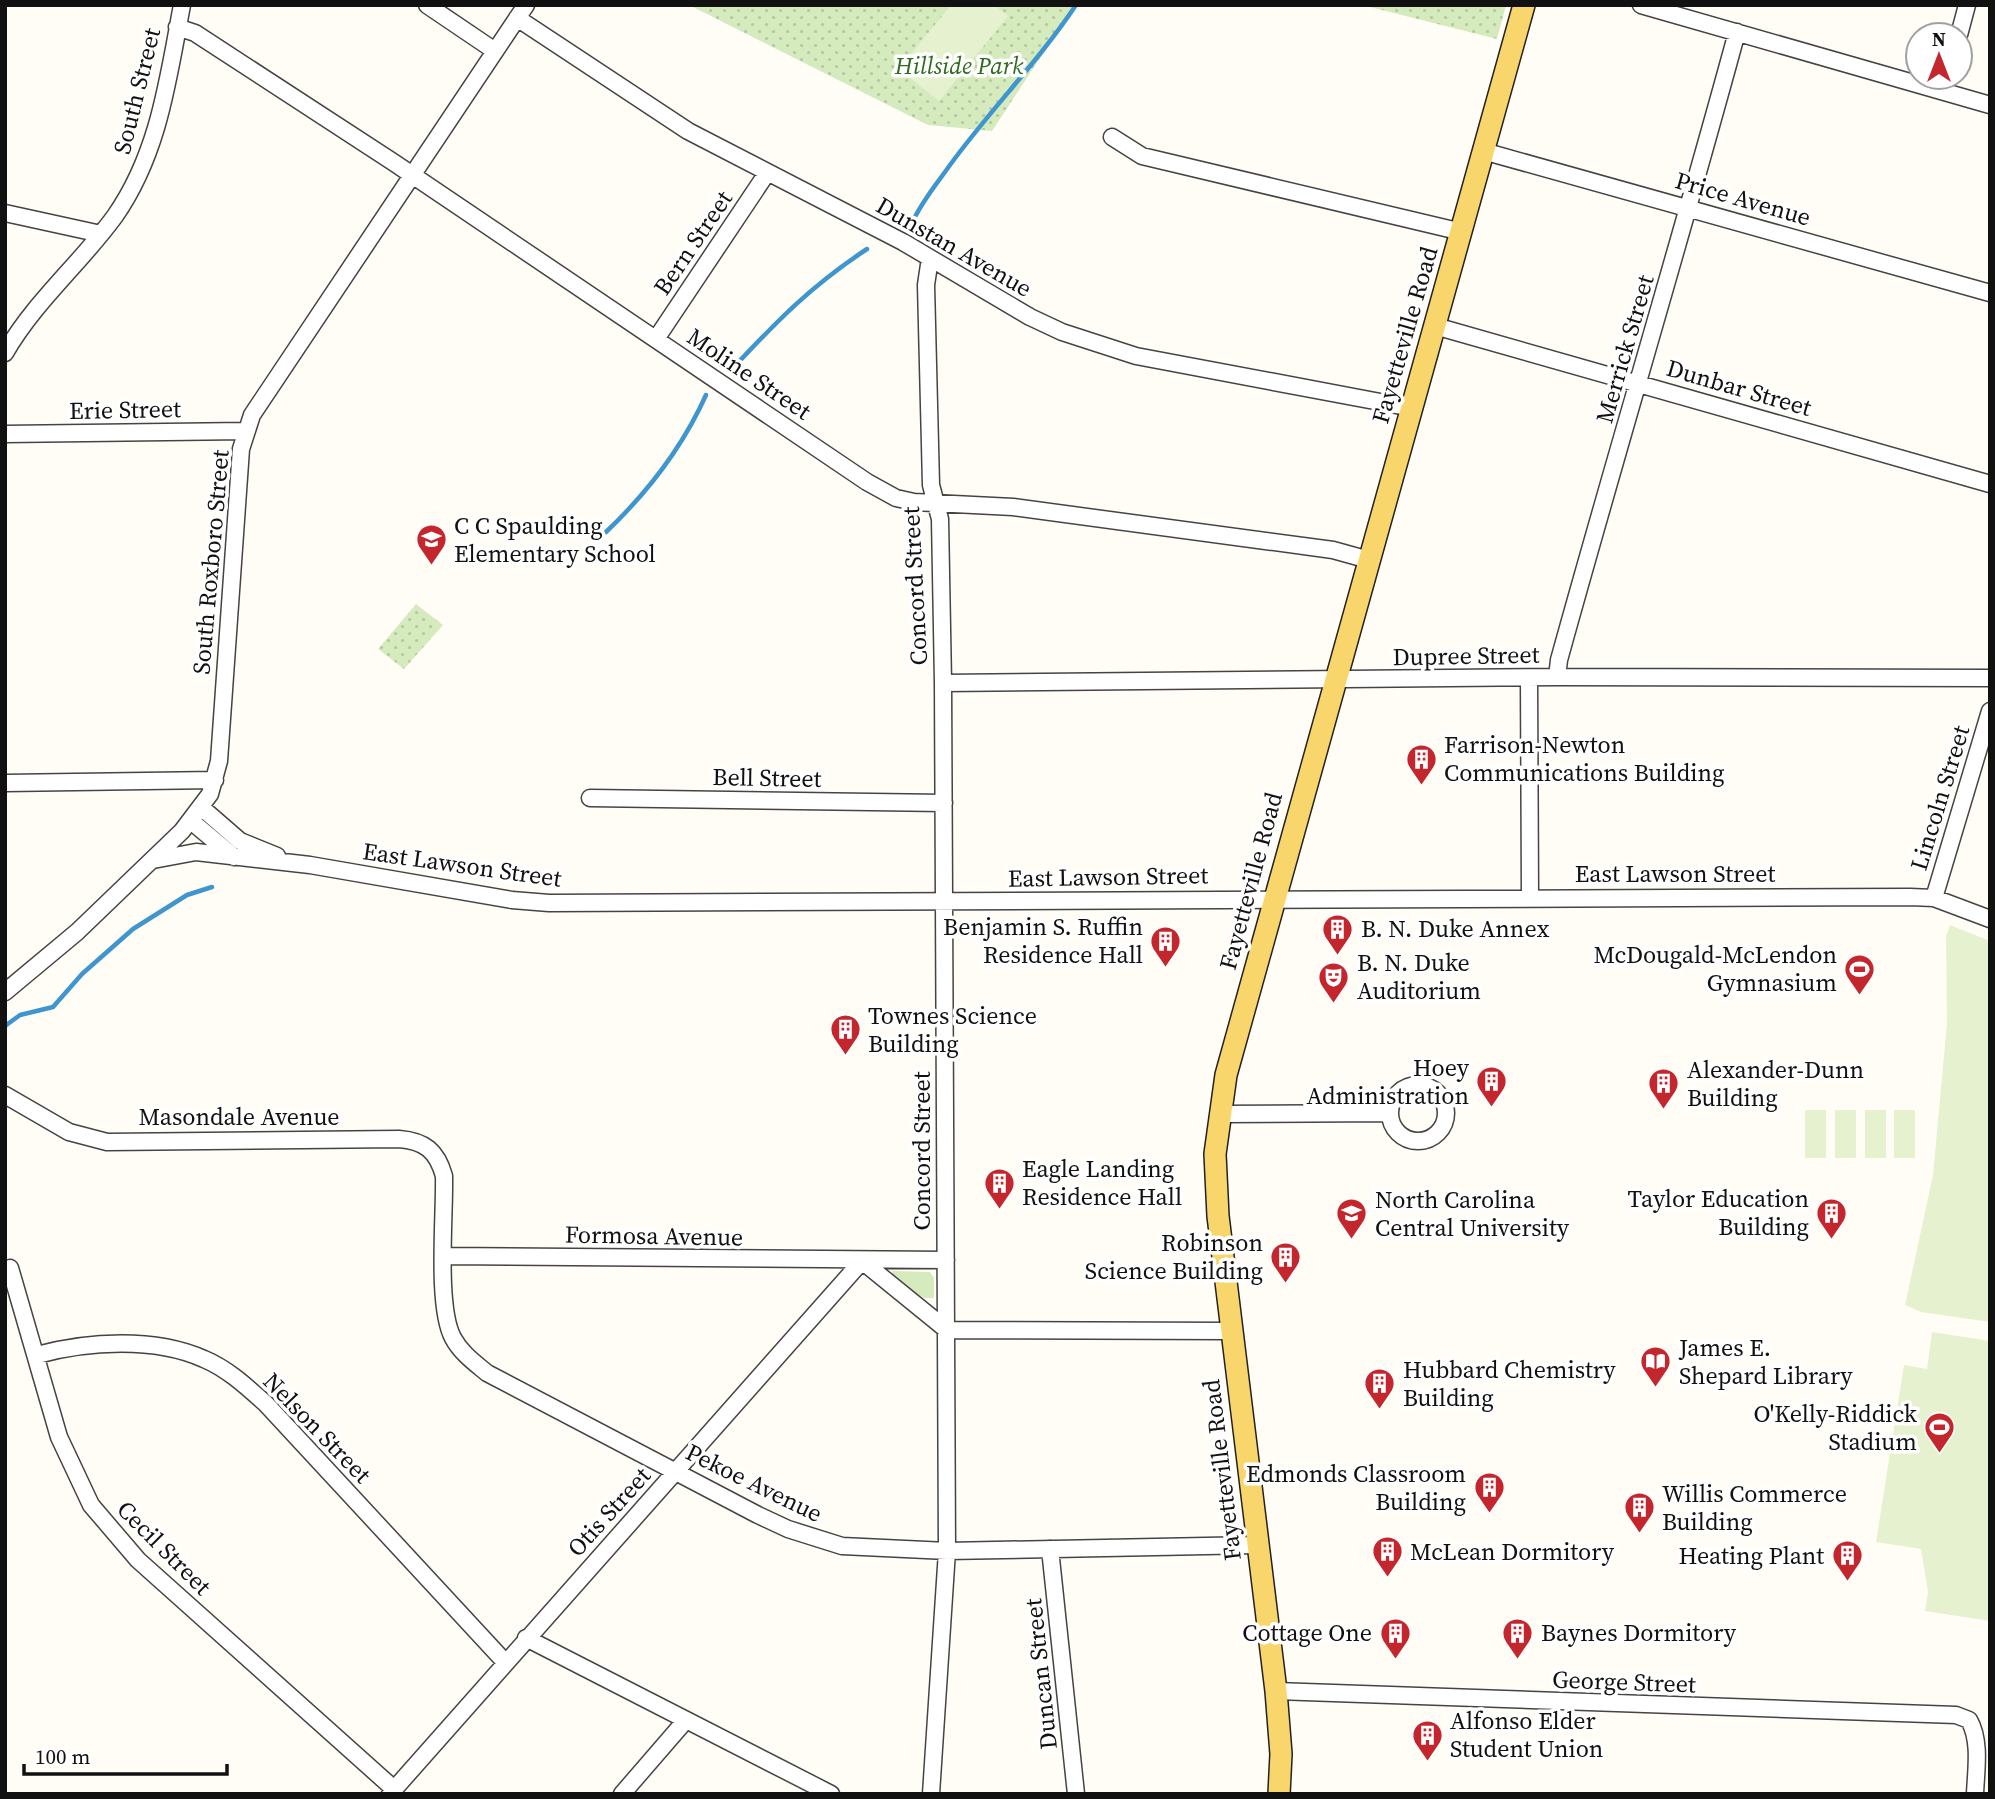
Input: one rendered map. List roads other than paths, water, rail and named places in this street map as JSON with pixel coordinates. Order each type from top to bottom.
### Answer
[{"type":"main road","name":"Fayetteville Road","points":[[1279,1794],[1281,1754],[1276,1690],[1216,1190],[1215,1154],[1220,1114],[1226,1075],[1273,898],[1524,5]]},
{"type":"street","name":"South Street","points":[[5,353],[27,318],[101,234],[122,205],[152,147],[182,5]]},
{"type":"street","points":[[427,5],[495,51]]},
{"type":"street","points":[[1641,5],[1904,74]]},
{"type":"street","name":"South Roxboro Street","points":[[5,992],[77,932],[153,860],[197,814],[215,780],[241,449],[246,431],[262,397],[521,12]]},
{"type":"street","name":"Dunstan Avenue","points":[[521,12],[653,110],[930,258],[1030,317],[1105,348],[1136,356],[1412,408]]},
{"type":"street","name":"Moline Street","points":[[177,27],[195,33],[412,175],[881,491],[905,500],[1013,507],[1333,550],[1369,560]]},
{"type":"street","name":"Merrick Street","points":[[1558,677],[1559,660],[1737,32]]},
{"type":"street","points":[[1961,91],[1990,104]]},
{"type":"street","points":[[1112,137],[1142,156],[1462,232]]},
{"type":"street","name":"Price Avenue","points":[[1483,151],[1990,293]]},
{"type":"street","name":"Bern Street","points":[[656,339],[767,173]]},
{"type":"street","points":[[5,213],[101,234]]},
{"type":"street","name":"Concord Street","points":[[930,258],[926,285],[931,485],[940,519],[943,682],[947,1330],[947,1551],[931,1794]]},
{"type":"street","name":"Dunbar Street","points":[[1435,326],[1990,484]]},
{"type":"street","name":"Erie Street","points":[[5,434],[246,431]]},
{"type":"street","name":"Dupree Street","points":[[943,682],[1558,677],[1990,678]]},
{"type":"street","points":[[1529,678],[1530,897]]},
{"type":"street","name":"Lincoln Street","points":[[1934,898],[1990,711]]},
{"type":"street","points":[[5,783],[215,780]]},
{"type":"street","name":"Bell Street","points":[[590,798],[944,803]]},
{"type":"street","points":[[197,814],[234,857]]},
{"type":"street","name":"East Lawson Street","points":[[197,814],[243,843],[310,865]]},
{"type":"street","name":"East Lawson Street","points":[[153,860],[196,852],[310,865],[512,900],[549,903],[1530,897],[1934,898],[1990,919]]},
{"type":"street","name":"Masondale Avenue","points":[[5,1095],[69,1132],[99,1141],[414,1140],[424,1143],[440,1161],[444,1196]]},
{"type":"street","points":[[1220,1114],[1390,1113]]},
{"type":"street","name":"Pekoe Avenue","points":[[444,1196],[445,1312],[454,1340],[473,1362],[487,1373],[758,1515],[814,1539],[864,1548],[947,1551],[1257,1545]]},
{"type":"street","name":"Formosa Avenue","points":[[445,1256],[946,1261]]},
{"type":"street","points":[[862,1261],[947,1330],[1231,1331]]},
{"type":"street","name":"Otis Street","points":[[392,1792],[505,1661],[862,1261]]},
{"type":"street","name":"Cecil Street","points":[[10,1268],[59,1437],[76,1480],[108,1528],[138,1560],[392,1792]]},
{"type":"street","name":"Nelson Street","points":[[37,1355],[84,1346],[162,1347],[204,1358],[238,1379],[266,1404],[505,1661]]},
{"type":"street","name":"Duncan Street","points":[[1050,1549],[1076,1794]]},
{"type":"street","points":[[526,1638],[831,1794]]},
{"type":"street","name":"George Street","points":[[1276,1690],[1956,1715],[1969,1720],[1977,1746],[1975,1794]]},
{"type":"street","points":[[622,1794],[686,1720]]},
{"type":"waterway","points":[[912,223],[950,165],[1076,5]]},
{"type":"waterway","points":[[733,368],[796,304],[867,249]]},
{"type":"waterway","points":[[606,532],[663,468],[706,395]]},
{"type":"waterway","points":[[5,1026],[20,1015],[53,1007],[82,974],[133,929],[187,895],[212,887]]},
{"type":"place","name":"C C Spaulding Elementary School","points":[[431,567]]},
{"type":"place","name":"Farrison-Newton Communications Building","points":[[1421,786]]},
{"type":"place","name":"B. N. Duke Annex","points":[[1338,956]]},
{"type":"place","name":"Benjamin S. Ruffin Residence Hall","points":[[1166,968]]},
{"type":"place","name":"McDougald-McLendon Gymnasium","points":[[1860,996]]},
{"type":"place","name":"B. N. Duke Auditorium","points":[[1334,1004]]},
{"type":"place","name":"Townes Science Building","points":[[845,1057]]},
{"type":"place","name":"Hoey Administration","points":[[1492,1109]]},
{"type":"place","name":"Alexander-Dunn Building","points":[[1664,1111]]},
{"type":"place","name":"Eagle Landing Residence Hall","points":[[999,1210]]},
{"type":"place","name":"Taylor Education Building","points":[[1832,1240]]},
{"type":"place","name":"North Carolina Central University","points":[[1352,1241]]},
{"type":"place","name":"Robinson Science Building","points":[[1286,1284]]},
{"type":"place","name":"James E. Shepard Library","points":[[1656,1389]]},
{"type":"place","name":"Hubbard Chemistry Building","points":[[1380,1411]]},
{"type":"place","name":"O'Kelly-Riddick Stadium","points":[[1940,1455]]},
{"type":"place","name":"Edmonds Classroom Building","points":[[1489,1515]]},
{"type":"place","name":"Willis Commerce Building","points":[[1639,1535]]},
{"type":"place","name":"McLean Dormitory","points":[[1387,1579]]},
{"type":"place","name":"Heating Plant","points":[[1847,1583]]},
{"type":"place","name":"Cottage One","points":[[1395,1660]]},
{"type":"place","name":"Baynes Dormitory","points":[[1518,1660]]},
{"type":"place","name":"Alfonso Elder Student Union","points":[[1427,1762]]},
{"type":"park label","name":"Hillside Park","points":[[959,66]]}]
